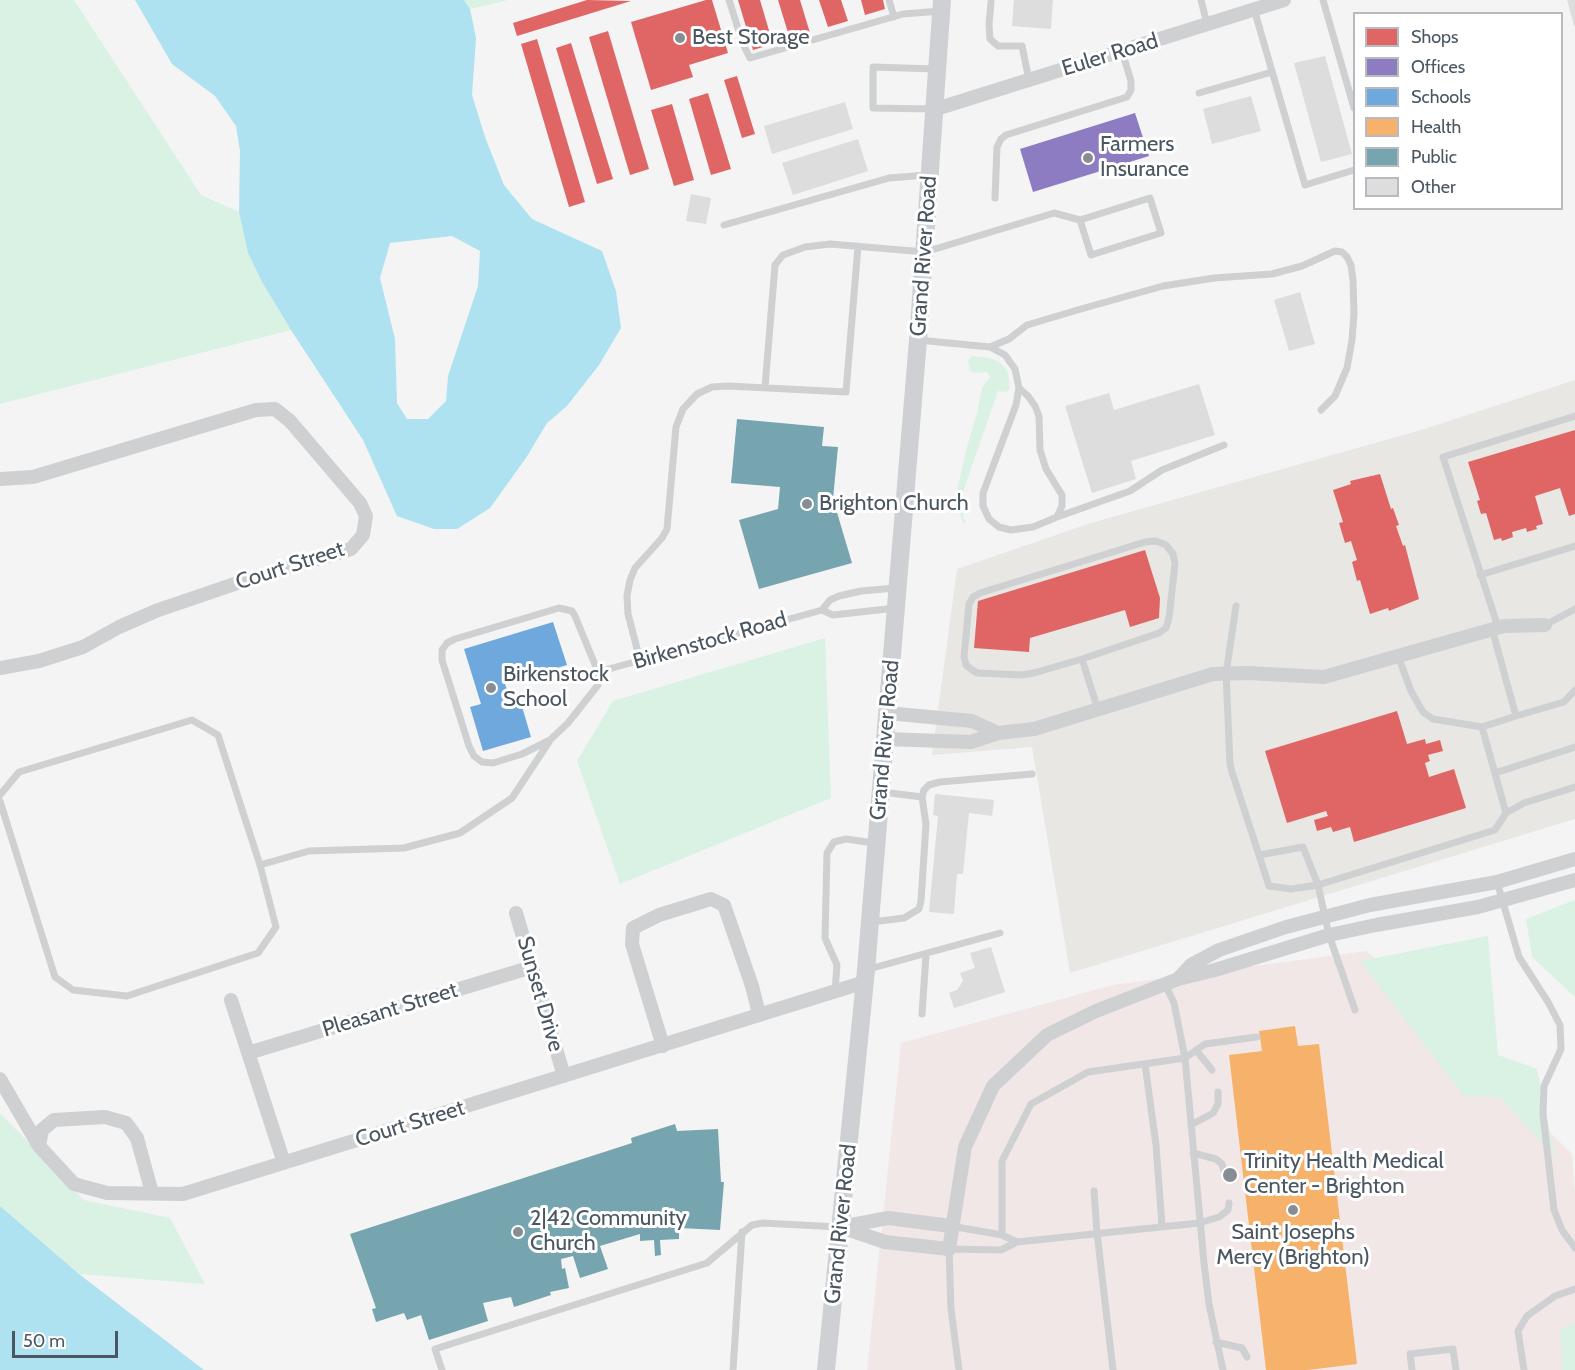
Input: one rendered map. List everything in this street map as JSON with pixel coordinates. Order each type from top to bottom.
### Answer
[{"type":"main road","name":"Grand River Road","points":[[826,1370],[866,976],[936,110],[941,5]]},
{"type":"street","name":"Euler Road","points":[[936,110],[1284,0]]},
{"type":"street","name":"Court Street","points":[[0,479],[33,477],[256,410],[275,410],[290,421],[360,503],[366,516],[363,535],[351,549],[243,581],[158,610],[69,652],[39,661],[0,668]]},
{"type":"street","points":[[885,739],[971,742],[998,733],[1034,729],[1213,674],[1324,677],[1495,628],[1545,625]]},
{"type":"street","points":[[887,713],[972,721],[998,733]]},
{"type":"street","points":[[1172,981],[1191,965],[1219,950],[1286,927],[1370,905],[1497,882],[1575,859]]},
{"type":"street","points":[[840,1227],[885,1242],[949,1248],[965,1147],[993,1086],[1047,1035],[1096,1011],[1172,981],[1329,936],[1503,901],[1575,880]]},
{"type":"street","points":[[663,1046],[632,944],[633,928],[659,915],[711,899],[724,905],[752,986],[759,1014]]},
{"type":"street","name":"Sunset Drive","points":[[516,913],[564,1076]]},
{"type":"street","name":"Pleasant Street","points":[[248,1053],[532,967]]},
{"type":"street","name":"Court Street","points":[[2,1086],[39,1146],[74,1184],[107,1193],[183,1194],[663,1046],[835,991],[866,976]]},
{"type":"street","points":[[231,1000],[284,1163]]},
{"type":"street","points":[[39,1146],[42,1130],[54,1120],[105,1117],[126,1123],[137,1138],[152,1193]]},
{"type":"street","points":[[840,1227],[888,1218],[951,1226]]},
{"type":"lane","points":[[729,0],[743,44],[750,58],[941,5]]},
{"type":"lane","points":[[889,0],[894,17]]},
{"type":"lane","points":[[1201,0],[1207,24]]},
{"type":"lane","points":[[1323,0],[1353,105]]},
{"type":"lane","points":[[991,2],[990,39],[998,46],[1022,46],[1029,80]]},
{"type":"lane","points":[[1254,9],[1305,185],[1353,170]]},
{"type":"lane","points":[[995,198],[997,147],[1001,139],[1006,135],[1127,97],[1131,90],[1131,81],[1122,51]]},
{"type":"lane","points":[[936,110],[873,108],[873,67],[938,69]]},
{"type":"lane","points":[[1199,93],[1272,72]]},
{"type":"lane","points":[[724,225],[889,178],[930,174]]},
{"type":"lane","points":[[765,387],[775,265],[783,255],[815,245],[924,252],[1054,213],[1080,220],[1150,198],[1161,233],[1091,255],[1080,220]]},
{"type":"lane","points":[[640,660],[628,614],[627,596],[635,568],[662,538],[667,529],[676,427],[683,409],[697,394],[712,387],[765,387],[846,392],[858,246]]},
{"type":"lane","points":[[990,347],[1009,339],[1027,325],[1091,306],[1173,285],[1214,278],[1272,274],[1302,266],[1335,251],[1342,252],[1351,265],[1353,280],[1352,340],[1347,368],[1335,396],[1321,410]]},
{"type":"lane","points":[[918,340],[990,347],[1005,355],[1015,369],[1019,388],[1016,405],[984,493],[983,506],[989,519],[999,527],[1011,530],[1033,527],[1130,490],[1162,470],[1224,445]]},
{"type":"lane","points":[[1019,388],[1028,396],[1039,416],[1040,450],[1046,469],[1062,495],[1062,506],[1057,517]]},
{"type":"lane","points":[[1516,716],[1495,628],[1443,457],[1575,416]]},
{"type":"lane","points":[[1156,541],[1166,545],[1173,554],[1175,564],[1166,628],[1159,633],[1082,659],[1028,674],[972,670],[966,665],[964,657],[969,604],[973,597],[981,593],[1145,542],[1156,541]]},
{"type":"lane","points":[[1480,575],[1575,546]]},
{"type":"lane","name":"Birkenstock Road","points":[[598,672],[822,610],[830,600],[838,596],[898,587]]},
{"type":"lane","points":[[1236,606],[1226,674],[1230,764],[1269,886],[1291,889],[1318,885],[1495,830],[1506,813],[1524,803],[1575,786]]},
{"type":"lane","points":[[260,865],[309,851],[404,848],[460,833],[512,798],[550,740],[568,723],[598,685],[598,672],[575,616],[566,608],[559,608],[455,639],[447,643],[442,650],[442,660],[474,756],[482,762],[493,763],[522,754],[550,740]]},
{"type":"lane","name":"Birkenstock Road","points":[[822,610],[833,615],[896,608]]},
{"type":"lane","points":[[1545,625],[1575,609]]},
{"type":"lane","points":[[1398,656],[1411,691],[1423,712],[1432,719],[1482,727],[1564,702],[1575,690]]},
{"type":"lane","points":[[1082,659],[1098,710]]},
{"type":"lane","points":[[0,795],[19,771],[192,720],[218,735],[260,865],[276,927],[258,953],[127,996],[73,990],[55,977],[0,801]]},
{"type":"lane","points":[[1482,727],[1506,813]]},
{"type":"lane","points":[[1495,773],[1575,747]]},
{"type":"lane","points":[[870,922],[904,918],[918,909],[921,901],[926,824],[922,796],[929,785],[940,782],[1032,774]]},
{"type":"lane","points":[[881,792],[922,796]]},
{"type":"lane","points":[[835,991],[837,965],[825,938],[827,853],[834,842],[846,839],[876,843]]},
{"type":"lane","points":[[1259,855],[1303,847],[1318,885],[1329,936],[1355,1010]]},
{"type":"lane","points":[[1497,882],[1519,957],[1560,1025],[1562,1049],[1544,1086],[1543,1114],[1554,1210],[1562,1230],[1575,1248]]},
{"type":"lane","points":[[866,976],[1000,933]]},
{"type":"lane","points":[[921,1014],[926,955]]},
{"type":"lane","points":[[1172,981],[1173,1003],[1185,1058],[1199,1223],[1209,1304],[1222,1370]]},
{"type":"lane","points":[[1002,1234],[1002,1161],[1031,1104],[1088,1072],[1185,1058],[1205,1044],[1257,1036]]},
{"type":"lane","points":[[1196,1050],[1212,1070]]},
{"type":"lane","points":[[1145,1064],[1156,1145],[1162,1226]]},
{"type":"lane","points":[[1191,1125],[1213,1113],[1218,1104],[1218,1092]]},
{"type":"lane","points":[[1193,1153],[1216,1159],[1222,1164],[1225,1175]]},
{"type":"lane","points":[[1094,1191],[1113,1370]]},
{"type":"lane","points":[[959,1370],[951,1309],[949,1248],[1001,1250],[1017,1242],[1199,1223],[1219,1217],[1228,1210],[1228,1203]]},
{"type":"lane","points":[[442,1370],[435,1349],[707,1263],[752,1225],[763,1223],[840,1227]]},
{"type":"lane","points":[[951,1226],[1002,1234],[1017,1242]]},
{"type":"lane","points":[[733,1370],[742,1233]]},
{"type":"lane","points":[[1524,1370],[1518,1331],[1527,1316],[1555,1296],[1575,1288]]},
{"type":"lane","points":[[1216,1342],[1242,1348],[1247,1358]]},
{"type":"lane","points":[[1412,1370],[1410,1354],[1453,1349],[1456,1370]]},
{"type":"shaded area","points":[[1575,380],[1575,819],[1070,973],[1032,747],[932,755],[957,569],[1091,523],[1421,430]]},
{"type":"shaded area","name":"Trinity Health Medical Center - Brighton","points":[[1367,951],[1572,1154],[1575,1196],[1575,1370],[867,1370],[901,1043],[1113,985]]},
{"type":"green space","points":[[0,0],[74,0],[201,195],[239,212],[248,253],[262,282],[291,330],[0,404]]},
{"type":"green space","points":[[464,0],[508,0],[470,9]]},
{"type":"green space","points":[[971,356],[990,358],[1001,363],[1008,373],[1010,388],[1007,392],[998,391],[964,489],[963,516],[966,523],[963,523],[955,499],[982,388],[990,377],[987,372],[970,371],[968,362]]},
{"type":"green space","points":[[825,638],[831,798],[620,884],[577,761],[613,701]]},
{"type":"green space","points":[[1575,900],[1575,997],[1532,957],[1526,919]]},
{"type":"green space","points":[[1488,936],[1498,1055],[1537,1069],[1555,1157],[1500,1097],[1464,1096],[1360,961]]},
{"type":"green space","points":[[0,1113],[84,1200],[170,1218],[205,1284],[79,1274],[0,1206]]},
{"type":"green space","points":[[1575,1322],[1575,1370],[1562,1370],[1561,1329]]},
{"type":"water","points":[[135,0],[464,0],[470,9],[476,38],[472,95],[485,137],[504,185],[532,219],[602,251],[616,291],[621,328],[599,365],[567,406],[547,423],[526,458],[490,508],[457,529],[434,529],[397,516],[363,440],[291,330],[262,282],[248,253],[239,212],[240,151],[236,126],[215,96],[172,64]],"holes":[[[452,236],[480,251],[478,286],[448,376],[446,401],[428,419],[407,419],[397,403],[395,339],[380,278],[390,243]]]},
{"type":"water","points":[[0,1206],[79,1274],[204,1370],[0,1370]]},
{"type":"building: Shops","name":"Best Storage","points":[[587,0],[631,1],[517,36],[513,23]]},
{"type":"building: Shops","name":"Best Storage","points":[[712,0],[728,53],[689,65],[693,77],[651,90],[631,22]]},
{"type":"building: Shops","name":"Best Storage","points":[[738,0],[760,0],[773,44],[753,50]]},
{"type":"building: Shops","name":"Best Storage","points":[[778,0],[800,0],[810,33],[790,39]]},
{"type":"building: Shops","name":"Best Storage","points":[[819,0],[841,0],[848,21],[828,27]]},
{"type":"building: Shops","name":"Best Storage","points":[[861,0],[883,0],[885,9],[865,15]]},
{"type":"building: Shops","points":[[608,31],[649,169],[630,175],[589,37]]},
{"type":"building: Shops","points":[[537,39],[585,202],[569,207],[521,44]]},
{"type":"building: Shops","points":[[571,43],[613,179],[597,184],[556,48]]},
{"type":"building: Shops","name":"Best Storage","points":[[737,76],[755,134],[742,138],[724,80]]},
{"type":"building: Shops","name":"Best Storage","points":[[708,93],[731,169],[711,175],[689,99]]},
{"type":"building: Shops","name":"Best Storage","points":[[672,104],[694,180],[674,186],[651,110]]},
{"type":"building: Shops","points":[[1575,430],[1575,514],[1569,516],[1560,488],[1535,496],[1543,524],[1527,532],[1526,528],[1512,532],[1513,537],[1502,541],[1501,538],[1494,540],[1486,513],[1481,514],[1477,501],[1480,500],[1468,462]]},
{"type":"building: Shops","points":[[1380,474],[1391,509],[1393,508],[1399,525],[1396,526],[1403,546],[1405,545],[1419,599],[1389,611],[1388,608],[1370,614],[1352,562],[1357,560],[1351,541],[1345,543],[1339,523],[1343,522],[1333,490],[1351,484],[1350,481]]},
{"type":"building: Shops","points":[[1145,550],[1160,598],[1159,618],[1130,627],[1125,610],[1030,638],[1029,652],[974,648],[978,601]]},
{"type":"building: Shops","points":[[1397,711],[1407,744],[1425,739],[1426,744],[1440,740],[1443,751],[1428,755],[1430,761],[1425,763],[1429,777],[1454,769],[1466,808],[1354,842],[1350,827],[1333,832],[1331,827],[1317,831],[1314,820],[1328,816],[1326,811],[1287,823],[1265,751]]},
{"type":"building: Offices","points":[[1135,113],[1149,156],[1033,192],[1020,149]]},
{"type":"building: Schools","name":"Birkenstock School","points":[[553,622],[567,665],[505,684],[509,695],[518,693],[531,737],[483,751],[470,707],[481,704],[464,649]]},
{"type":"building: Health","name":"Saint Josephs Mercy (Brighton)","points":[[1295,1026],[1298,1046],[1319,1044],[1357,1364],[1308,1370],[1266,1370],[1229,1055],[1262,1051],[1259,1031]]},
{"type":"building: Public","name":"Brighton Church","points":[[737,419],[824,427],[822,446],[838,447],[833,499],[852,563],[759,589],[739,520],[778,509],[780,487],[731,483]]},
{"type":"building: Public","name":"2|42 Community Church","points":[[675,1124],[677,1131],[718,1129],[721,1182],[724,1182],[720,1230],[679,1228],[679,1239],[660,1240],[661,1255],[655,1256],[654,1240],[640,1241],[640,1234],[600,1246],[608,1269],[580,1278],[573,1256],[561,1259],[569,1288],[550,1292],[551,1295],[514,1307],[511,1297],[483,1303],[488,1321],[429,1340],[421,1315],[407,1320],[404,1313],[376,1322],[372,1309],[376,1308],[350,1234],[632,1143],[631,1138]]},
{"type":"building: Other","points":[[1014,0],[1053,0],[1051,29],[1012,26]]},
{"type":"building: Other","points":[[1567,0],[1575,0],[1575,26],[1574,26]]},
{"type":"building: Other","points":[[1325,56],[1352,154],[1321,162],[1294,63]]},
{"type":"building: Other","points":[[1251,96],[1261,131],[1212,144],[1203,109]]},
{"type":"building: Other","points":[[845,102],[853,129],[772,154],[764,126]]},
{"type":"building: Other","points":[[858,139],[868,171],[793,195],[782,163]]},
{"type":"building: Other","points":[[691,194],[711,198],[706,224],[686,221]]},
{"type":"building: Other","points":[[1300,292],[1315,344],[1289,351],[1274,300]]},
{"type":"building: Other","points":[[1199,384],[1215,435],[1131,461],[1136,479],[1092,493],[1065,406],[1109,393],[1114,410]]},
{"type":"building: Other","points":[[935,794],[994,800],[992,816],[969,813],[963,874],[957,874],[954,914],[929,912],[938,816],[933,815]]},
{"type":"building: Other","points":[[991,947],[1005,992],[954,1008],[949,993],[957,990],[963,981],[960,973],[975,968],[970,953]]},
{"type":"place","name":"Best Storage","points":[[680,38]]},
{"type":"place","name":"Farmers Insurance","points":[[1088,158]]},
{"type":"place","name":"Brighton Church","points":[[807,504]]},
{"type":"place","name":"Birkenstock School","points":[[491,688]]},
{"type":"place","name":"Trinity Health Medical Center - Brighton","points":[[1230,1175]]},
{"type":"place","name":"Saint Josephs Mercy (Brighton)","points":[[1293,1210]]},
{"type":"place","name":"2|42 Community Church","points":[[518,1232]]}]
